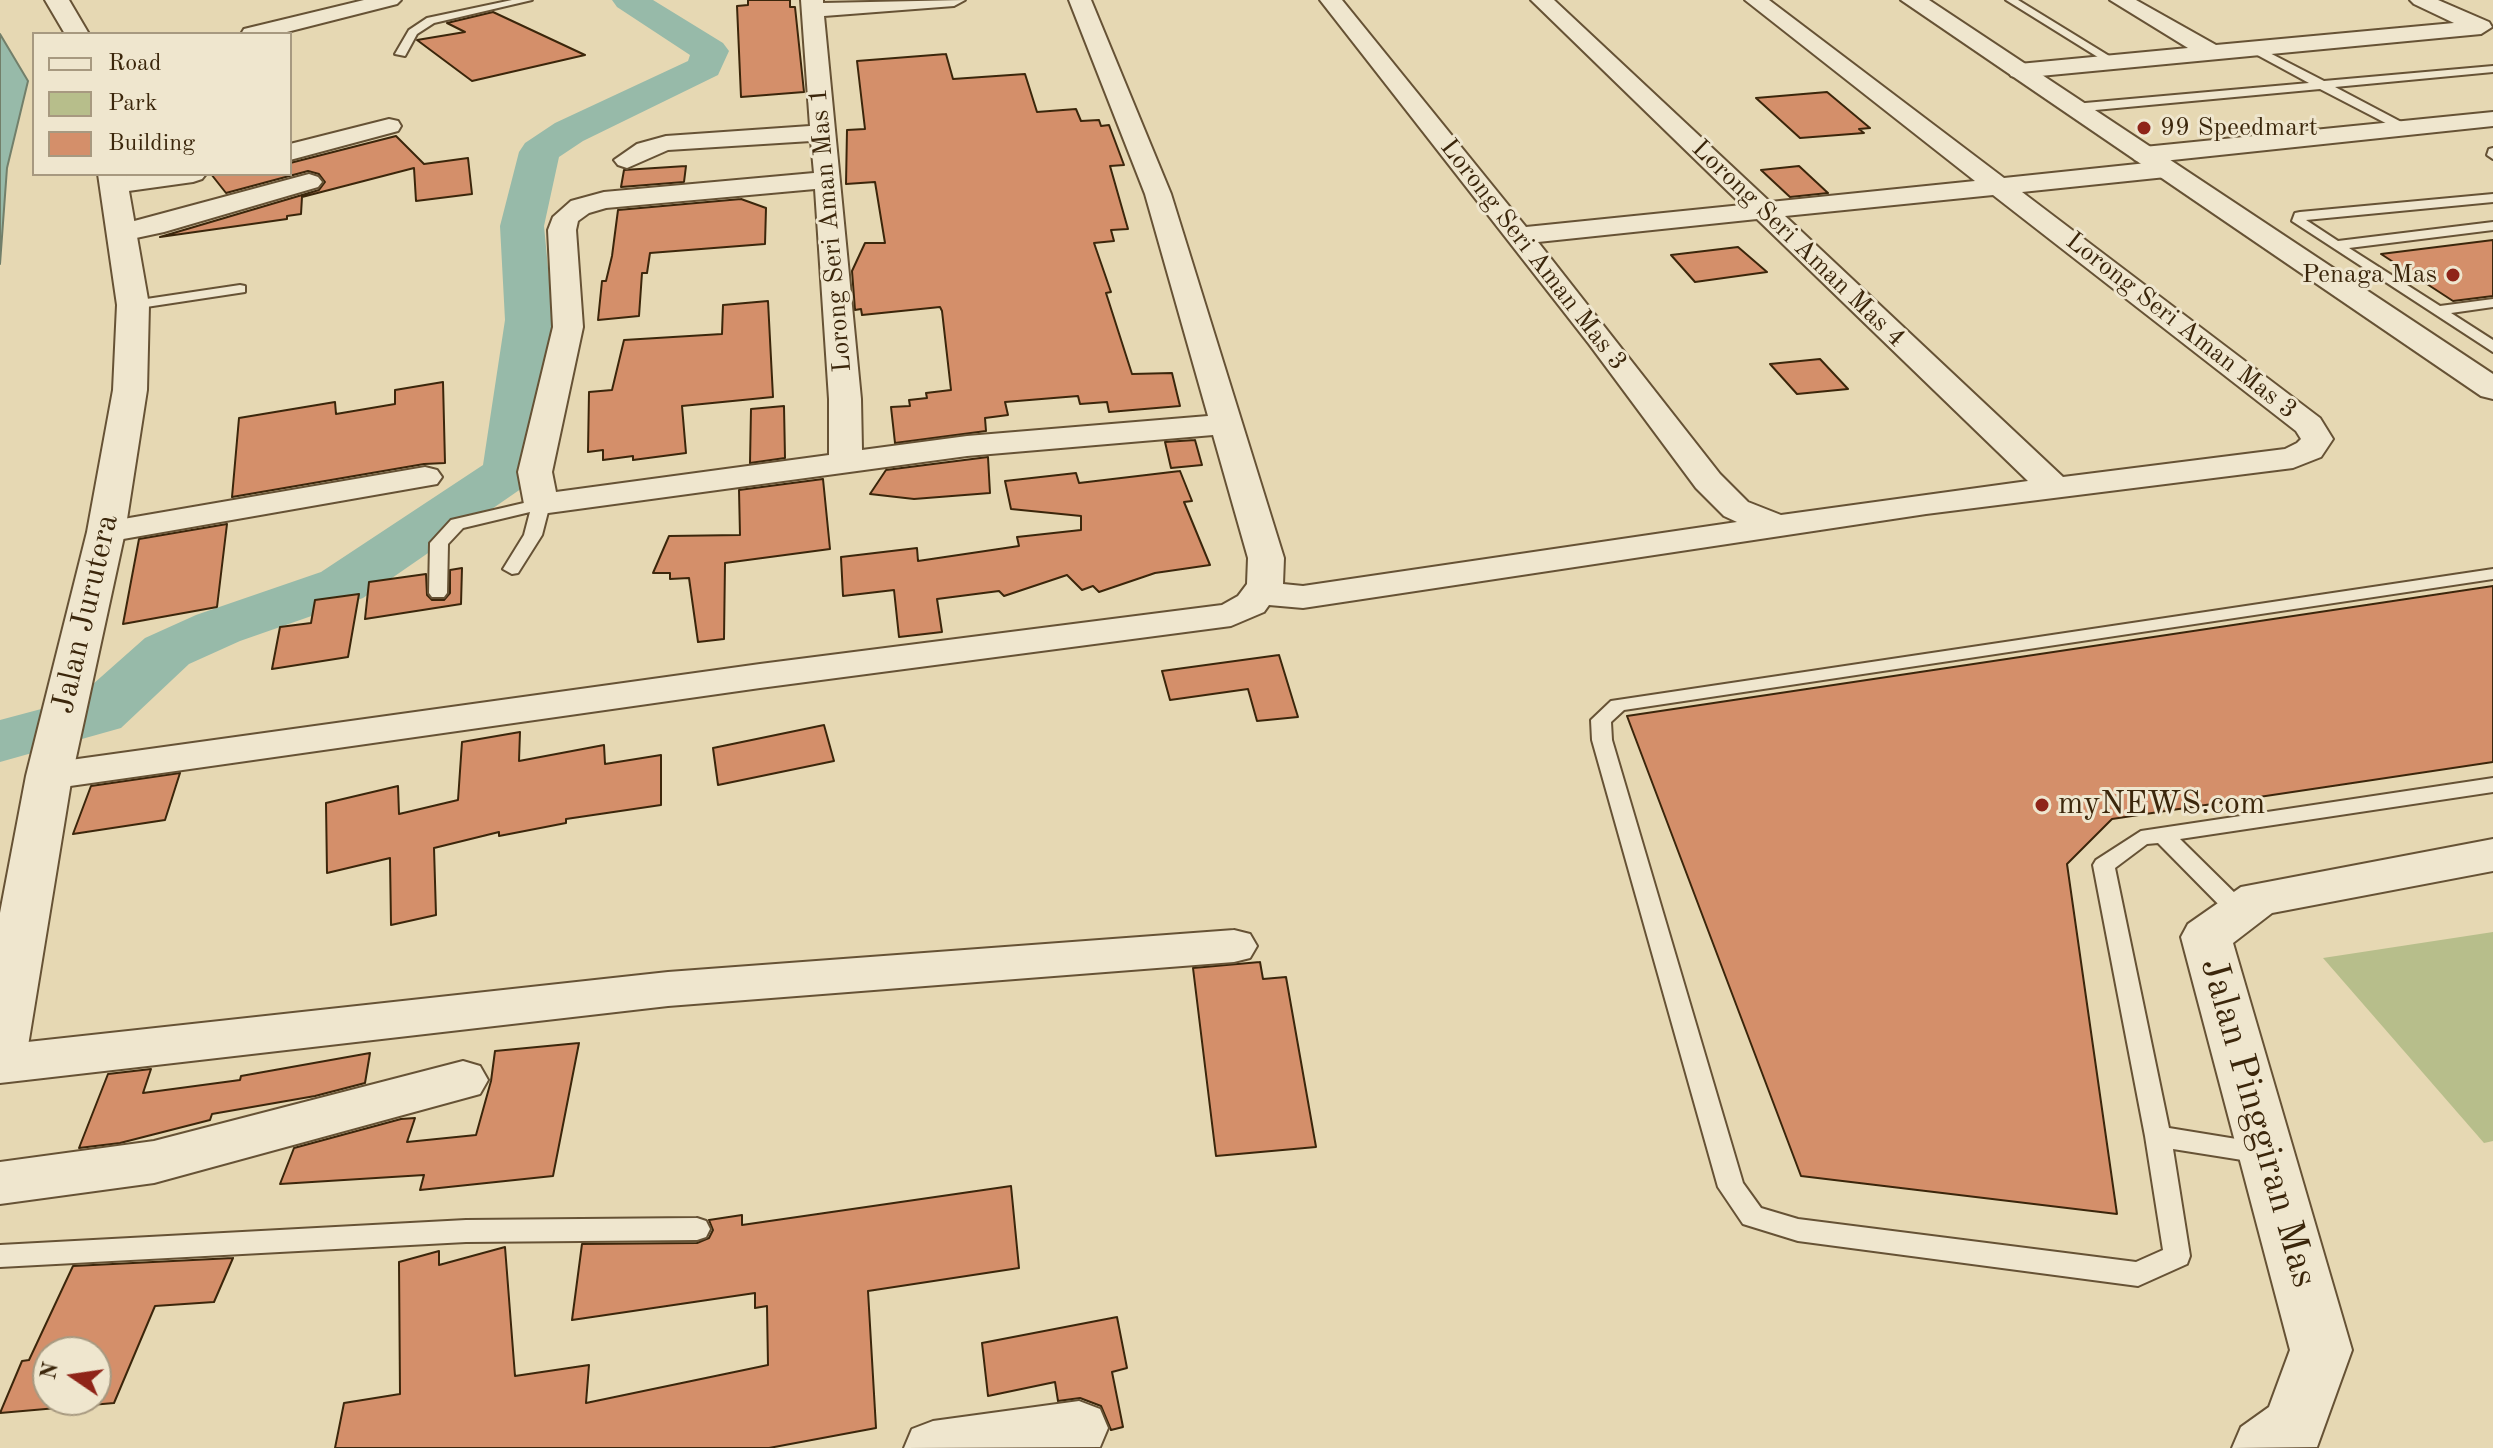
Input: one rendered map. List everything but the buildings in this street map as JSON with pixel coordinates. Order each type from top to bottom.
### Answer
[{"type":"street","points":[[57,0],[76,32]]},
{"type":"street","points":[[260,32],[390,0]]},
{"type":"street","points":[[812,5],[954,0]]},
{"type":"street","points":[[54,757],[745,678],[1231,615],[1251,604],[1265,585],[1266,558],[1158,194],[1080,0]]},
{"type":"street","name":"Lorong Seri Aman Mas 3","points":[[1331,0],[1708,481],[1736,509],[1779,527]]},
{"type":"street","name":"Lorong Seri Aman Mas 4","points":[[1542,0],[2054,487]]},
{"type":"street","name":"Lorong Seri Aman Mas 3","points":[[1258,593],[1303,597],[2054,487],[2293,458],[2309,450],[2317,439],[2309,425],[1756,0]]},
{"type":"street","points":[[1913,0],[2493,389]]},
{"type":"street","points":[[2121,0],[2213,53]]},
{"type":"street","points":[[2421,0],[2487,30]]},
{"type":"street","name":"Lorong Seri Aman Mas 1","points":[[812,5],[845,399],[846,461]]},
{"type":"street","points":[[2019,71],[2487,30]]},
{"type":"street","points":[[1519,236],[1999,186],[2403,128],[2493,119]]},
{"type":"street","points":[[292,151],[389,126]]},
{"type":"street","points":[[627,160],[646,149],[666,143],[821,133]]},
{"type":"street","points":[[113,180],[166,176]]},
{"type":"street","name":"Jalan Jurutera","points":[[0,1052],[54,757],[106,532],[130,390],[133,305],[113,180]]},
{"type":"street","points":[[826,180],[604,200],[580,207],[566,217],[562,230],[568,327],[535,472],[541,504],[967,446],[1227,424]]},
{"type":"street","points":[[122,233],[309,182]]},
{"type":"street","points":[[106,532],[425,477]]},
{"type":"street","name":"Jalan Pinggiran Mas","points":[[2264,1448],[2294,1426],[2321,1350],[2206,937],[2258,899],[2493,855]]},
{"type":"street","points":[[0,1064],[668,989],[1234,946]]},
{"type":"street","points":[[0,1183],[154,1162],[463,1080]]},
{"type":"street","points":[[933,1448],[1079,1428]]},
{"type":"lane","points":[[401,54],[413,32],[431,20],[527,0]]},
{"type":"lane","points":[[2011,0],[2113,62]]},
{"type":"lane","points":[[2254,49],[2403,128]]},
{"type":"lane","points":[[2074,108],[2493,69]]},
{"type":"lane","points":[[2493,198],[2300,216],[2299,221],[2493,347]]},
{"type":"lane","points":[[2336,245],[2493,226]]},
{"type":"lane","points":[[133,305],[240,289]]},
{"type":"lane","points":[[2437,311],[2493,303]]},
{"type":"lane","points":[[2476,337],[2493,334]]},
{"type":"lane","points":[[438,593],[439,543],[457,524],[541,504],[533,535],[512,569]]},
{"type":"lane","points":[[2493,574],[1618,705],[1601,720],[1602,740],[1731,1187],[1752,1216],[1798,1230],[2138,1274],[2177,1256],[2158,1136],[2104,865],[2141,838],[2493,785]]},
{"type":"lane","points":[[2163,835],[2240,912]]},
{"type":"lane","points":[[2158,1136],[2267,1154]]},
{"type":"lane","points":[[0,1256],[466,1231],[697,1229]]},
{"type":"green space","points":[[2493,932],[2493,1141],[2484,1143],[2323,958]]},
{"type":"shaded area","points":[[0,34],[28,81],[7,168],[0,264]]},
{"type":"waterway","points":[[0,741],[98,714],[167,651],[218,628],[342,585],[509,472],[529,320],[522,226],[540,152],[569,132],[705,67],[710,51],[629,0]]},
{"type":"place","name":"99 Speedmart","points":[[2144,128]]},
{"type":"place","name":"Penaga Mas","points":[[2453,275]]},
{"type":"place","name":"myNEWS.com","points":[[2042,805]]}]
